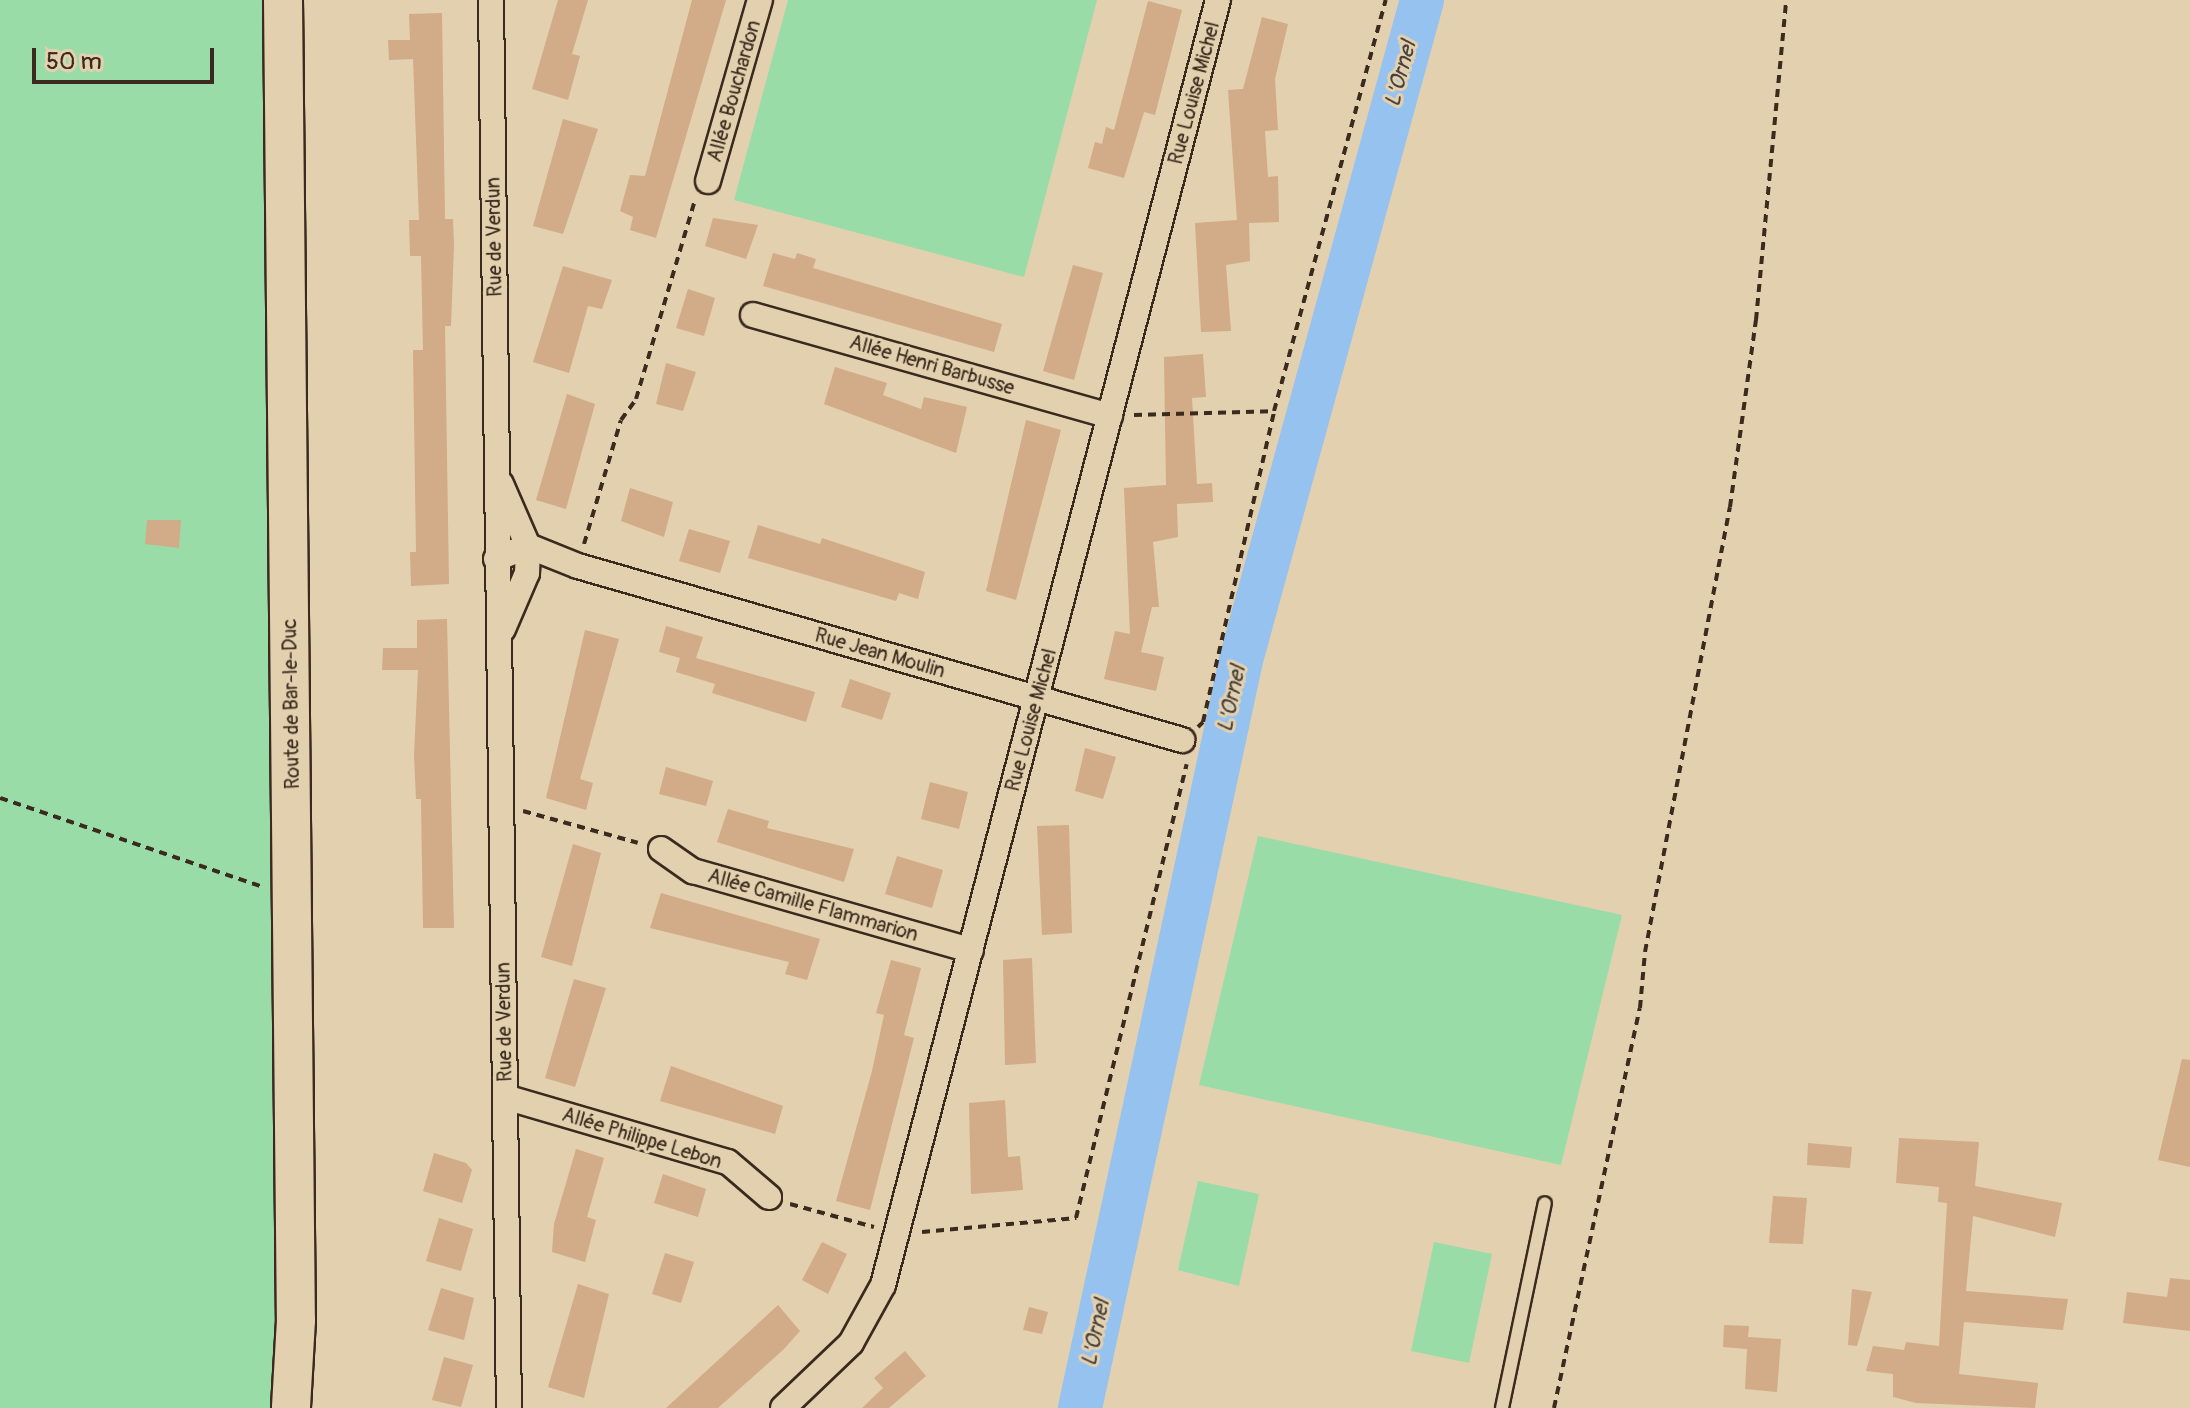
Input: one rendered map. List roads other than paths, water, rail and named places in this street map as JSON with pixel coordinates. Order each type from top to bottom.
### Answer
[{"type":"main road","name":"Route de Bar-le-Duc","points":[[283,0],[294,897],[296,1320],[291,1408]]},
{"type":"street","name":"Rue de Verdun","points":[[491,0],[509,1408]]},
{"type":"street","name":"Allée Bouchardon","points":[[708,181],[760,0]]},
{"type":"street","name":"Rue Louise Michel","points":[[783,1408],[826,1371],[857,1334],[883,1285],[1218,0]]},
{"type":"street","name":"Allée Henri Barbusse","points":[[753,315],[1110,416]]},
{"type":"street","name":"Rue de Verdun","points":[[497,475],[528,546],[527,573],[500,636]]},
{"type":"street","name":"Rue Jean Moulin","points":[[528,546],[578,566],[1182,740]]},
{"type":"street","points":[[496,559],[528,546]]},
{"type":"street","points":[[496,559],[527,573]]},
{"type":"street","name":"Rue Jean Moulin","points":[[527,573],[578,566]]},
{"type":"street","name":"Allée Camille Flammarion","points":[[661,849],[693,871],[971,950]]},
{"type":"street","name":"Allée Philippe Lebon","points":[[505,1097],[728,1162],[769,1197]]},
{"type":"lane","points":[[1502,1408],[1545,1203]]},
{"type":"waterway","name":"L'Ornel","points":[[1080,1408],[1241,660],[1422,0]]}]
